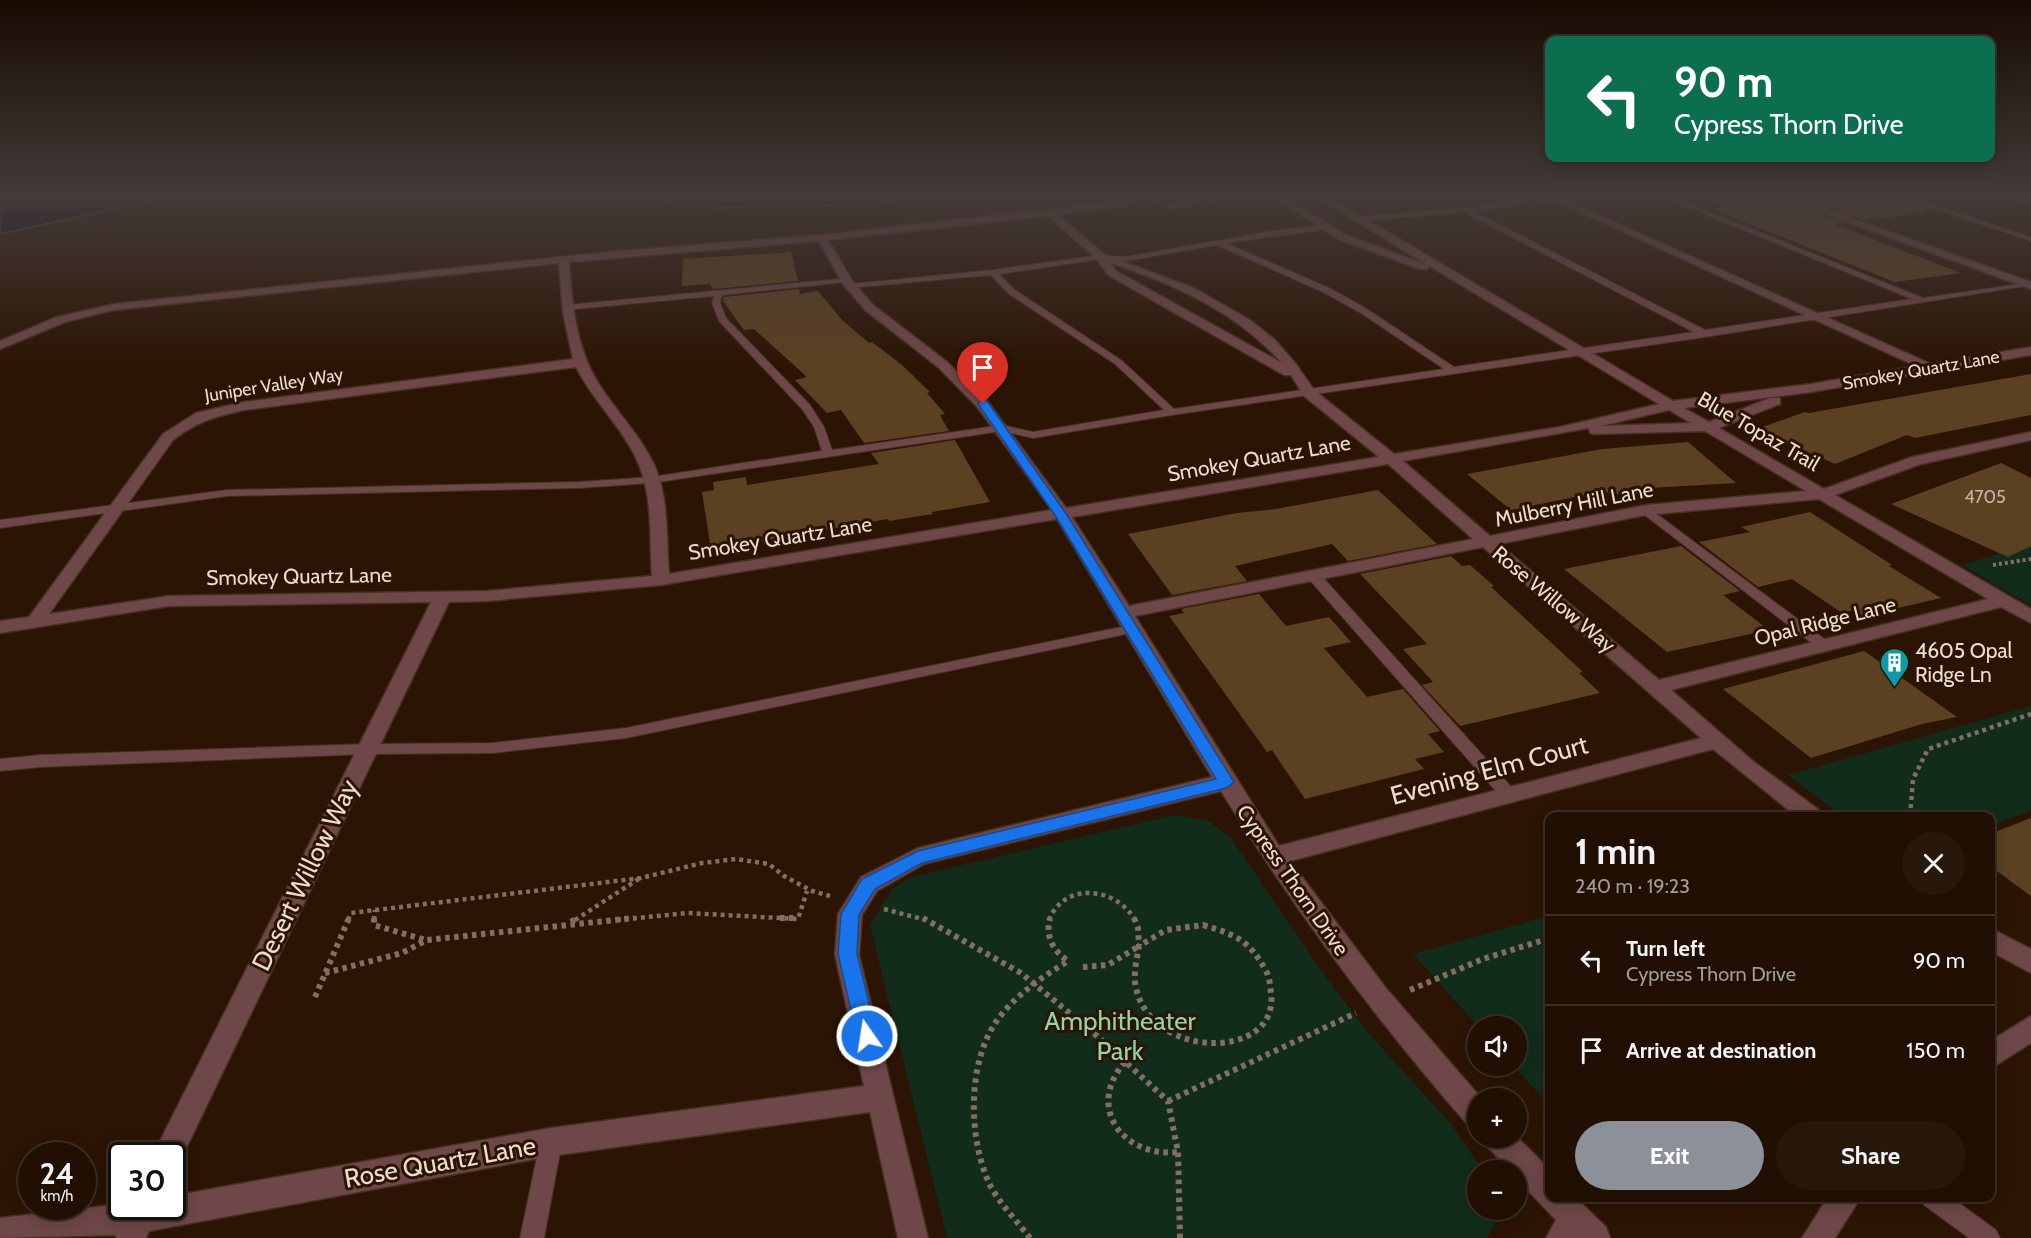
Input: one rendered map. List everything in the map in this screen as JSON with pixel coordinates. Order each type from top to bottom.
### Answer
[{"type":"street","points":[[0,345],[61,319],[114,307],[634,254]]},
{"type":"street","name":"Cypress Thorn Drive","points":[[831,254],[848,283],[877,314],[964,383],[1002,428],[1061,515],[1274,856],[1351,963],[1467,1103]]},
{"type":"street","name":"Rose Willow Way","points":[[1096,254],[1112,273],[1305,386],[1658,687],[1718,741],[1806,812]]},
{"type":"street","name":"Blue Topaz Trail","points":[[1387,254],[1465,283]]},
{"type":"street","name":"Blue Topaz Trail","points":[[1417,254],[2031,617]]},
{"type":"street","points":[[1677,254],[1930,368]]},
{"type":"street","points":[[1940,254],[2029,286]]},
{"type":"street","name":"Rose Willow Way","points":[[1101,258],[1148,271],[1194,291],[1251,326],[1276,349],[1305,386]]},
{"type":"street","points":[[564,260],[570,330],[582,362],[597,393],[629,432],[652,480],[661,580]]},
{"type":"street","name":"Smokey Quartz Lane","points":[[0,627],[169,601],[550,592],[661,580],[1560,431],[1672,405],[1811,388],[2031,351]]},
{"type":"street","name":"Juniper Valley Way","points":[[35,621],[168,437],[188,422],[201,416],[244,406],[582,362]]},
{"type":"street","name":"Smokey Quartz Lane","points":[[1560,431],[1708,427],[1811,388]]},
{"type":"street","name":"Mulberry Hill Lane","points":[[1127,621],[1313,575],[1646,510],[1825,494],[1917,460],[2031,436]]},
{"type":"street","name":"Desert Willow Way","points":[[174,1142],[443,596]]},
{"type":"street","name":"Opal Ridge Lane","points":[[1658,687],[1822,644],[2003,601]]},
{"type":"street","name":"Evening Elm Court","points":[[1274,856],[1718,741]]},
{"type":"street","points":[[913,1238],[848,954],[850,914],[868,884],[918,857],[1226,782]]},
{"type":"street","points":[[1995,941],[2031,962]]},
{"type":"street","points":[[1995,1053],[2031,1028]]},
{"type":"street","name":"Rose Quartz Lane","points":[[0,1233],[137,1221],[551,1142],[882,1097]]},
{"type":"street","points":[[1508,1148],[1545,1187]]},
{"type":"street","points":[[1557,1202],[1577,1232]]},
{"type":"street","points":[[1817,1238],[1842,1202]]},
{"type":"lane","points":[[567,308],[719,292],[993,272],[1101,258],[1125,259],[1156,254]]},
{"type":"lane","points":[[1243,254],[1326,291],[1364,311],[1452,370]]},
{"type":"lane","points":[[1550,254],[1705,334]]},
{"type":"lane","points":[[1807,254],[1923,301]]},
{"type":"lane","points":[[993,272],[1012,292],[1118,362],[1172,412]]},
{"type":"lane","points":[[0,525],[227,493],[578,485],[652,480],[1002,428],[1033,435],[1172,412],[1305,386],[1452,370],[2029,286]]},
{"type":"lane","points":[[719,292],[716,303],[722,319],[806,406],[819,427],[828,453]]},
{"type":"lane","points":[[1646,510],[1822,644]]},
{"type":"lane","points":[[1313,575],[1509,794]]},
{"type":"lane","points":[[0,765],[41,761],[367,749],[493,748],[626,733],[1127,621]]},
{"type":"lane","points":[[532,1238],[551,1142]]},
{"type":"lane","points":[[1939,1202],[1988,1238]]},
{"type":"path","points":[[1993,565],[2031,559]]},
{"type":"path","points":[[1910,812],[1913,779],[1928,749],[2031,714]]},
{"type":"path","points":[[315,997],[351,913],[641,878],[702,862],[736,859],[769,864],[784,876],[812,891],[923,918],[1032,983],[1168,1101],[1178,1152],[1180,1238]]},
{"type":"path","points":[[569,924],[641,878]]},
{"type":"path","points":[[324,973],[402,953],[427,940],[688,913],[798,919],[807,891]]},
{"type":"path","points":[[1030,1238],[989,1183],[973,1123],[973,1094],[981,1054],[997,1020],[1032,983],[1068,961],[1058,954],[1047,933],[1053,909],[1066,897],[1082,893],[1102,893],[1117,899],[1131,910],[1140,934],[1138,946],[1135,980],[1140,1000],[1157,1023],[1180,1041],[1220,1044],[1249,1039],[1264,1025],[1272,1007],[1274,994],[1270,975],[1252,947],[1227,930],[1201,924],[1180,925],[1160,932],[1144,940],[1137,946],[1131,952],[1124,958],[1113,964],[1098,969],[1083,966]]},
{"type":"path","points":[[375,910],[374,925],[427,940]]},
{"type":"path","points":[[1125,1062],[1112,1078],[1108,1090],[1112,1119],[1123,1136],[1143,1152],[1168,1154],[1178,1152]]},
{"type":"green space","points":[[2031,544],[2031,605],[1962,565]]},
{"type":"green space","points":[[2031,706],[2031,810],[1995,824],[1995,812],[1837,812],[1788,775]]},
{"type":"green space","name":"Amphitheater Park","points":[[1174,815],[1207,820],[1231,838],[1325,976],[1371,1036],[1451,1124],[1476,1160],[1467,1160],[1467,1220],[1495,1220],[1487,1238],[947,1238],[870,925],[892,889],[912,877]]},
{"type":"green space","points":[[1545,917],[1545,1101],[1523,1076],[1527,1076],[1527,1016],[1469,1016],[1413,954]]},
{"type":"building","points":[[791,254],[798,281],[713,289],[710,284],[682,286],[683,259]]},
{"type":"building","points":[[1824,254],[1911,254],[1961,273],[1895,282]]},
{"type":"building","points":[[799,289],[800,294],[818,291],[842,320],[869,343],[872,342],[902,365],[930,392],[927,393],[945,414],[940,415],[949,431],[864,443],[841,410],[827,413],[795,380],[807,377],[754,329],[744,330],[723,301],[724,297]]},
{"type":"building","points":[[2031,374],[2031,415],[1915,438],[1907,435],[1835,464],[1757,429],[1805,412]]},
{"type":"building","points":[[955,440],[990,502],[932,512],[933,514],[889,521],[888,519],[711,550],[702,492],[714,490],[713,482],[746,477],[747,485],[879,464],[871,453]]},
{"type":"building","points":[[1688,442],[1736,483],[1650,488],[1611,495],[1605,491],[1511,510],[1467,474],[1602,449]]},
{"type":"building","points":[[2001,463],[2031,478],[2031,546],[2008,557],[1891,504]]},
{"type":"building","points":[[1378,490],[1437,544],[1348,561],[1332,544],[1235,566],[1247,581],[1172,595],[1128,534],[1237,513],[1276,509]]},
{"type":"building","points":[[1810,512],[1941,598],[1856,618],[1854,610],[1842,613],[1792,579],[1758,587],[1699,542],[1750,532],[1741,527]]},
{"type":"building","points":[[1681,546],[1740,591],[1723,595],[1769,630],[1667,652],[1564,569]]},
{"type":"building","points":[[1451,556],[1462,566],[1470,565],[1494,586],[1491,587],[1583,672],[1579,673],[1600,693],[1460,726],[1422,685],[1433,682],[1403,649],[1427,644],[1360,574]]},
{"type":"building","points":[[1259,594],[1286,626],[1329,617],[1351,642],[1324,648],[1367,697],[1403,689],[1440,731],[1428,734],[1444,752],[1415,759],[1424,769],[1305,799],[1272,750],[1267,752],[1169,616],[1184,613],[1181,609]]},
{"type":"building","points":[[1864,651],[1957,717],[1922,724],[1811,758],[1723,689]]},
{"type":"building","points":[[2031,818],[2031,896],[1995,870],[1995,832]]},
{"type":"place","name":"4605 Opal Ridge Ln","points":[[1894,688]]},
{"type":"route","points":[[867,1036],[848,954],[850,914],[868,884],[918,857],[1226,782],[1061,515],[1021,453],[983,404]]}]
